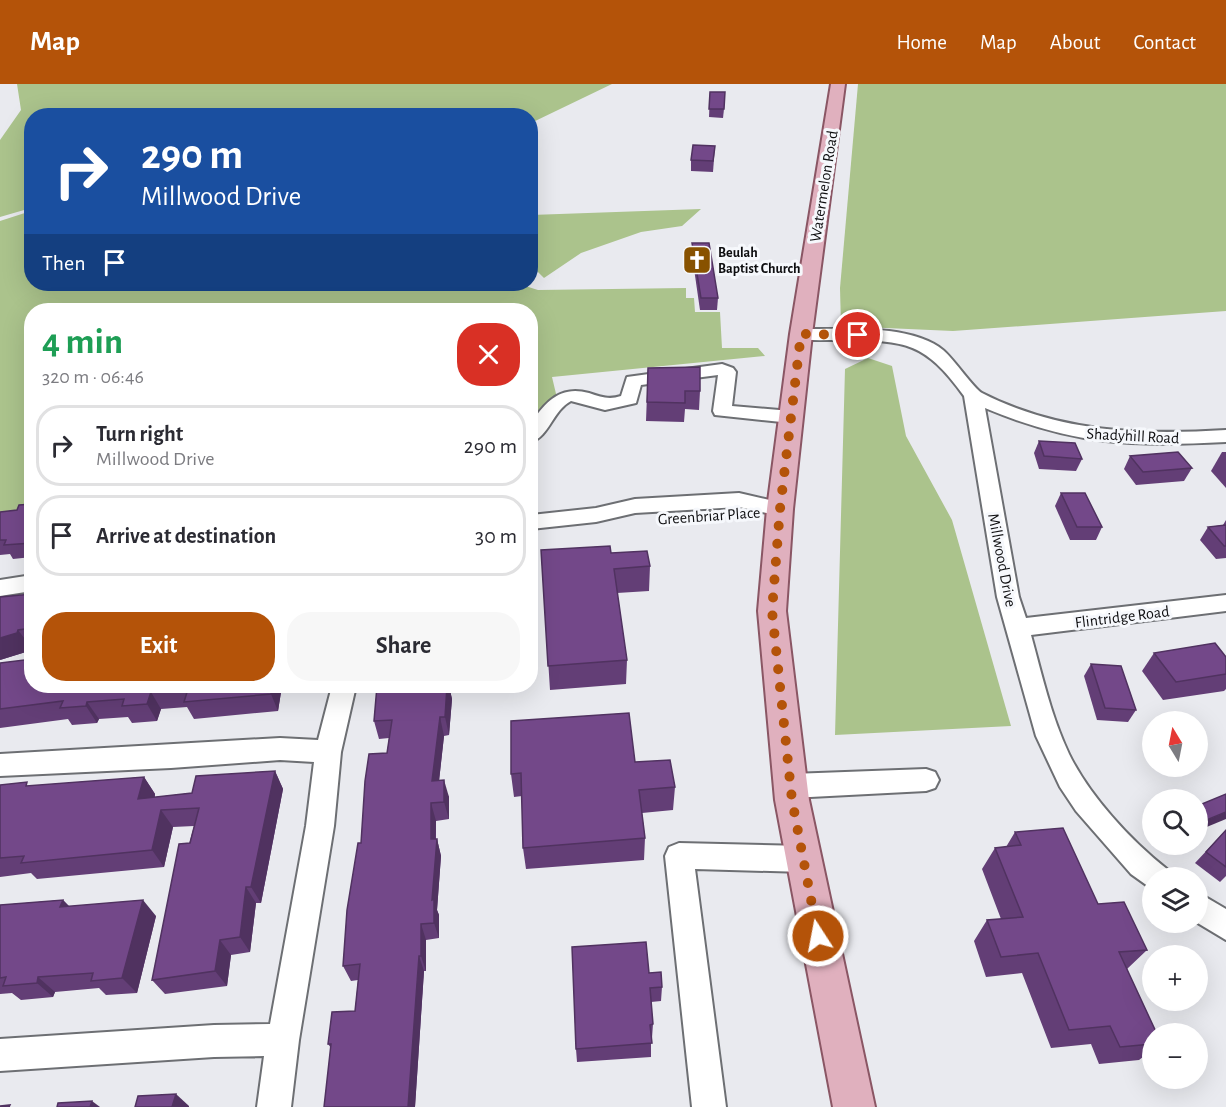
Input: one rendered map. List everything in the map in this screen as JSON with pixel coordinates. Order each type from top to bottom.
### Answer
[{"type":"main road","name":"Watermelon Road","points":[[838,84],[801,334],[780,509],[772,611],[791,786],[854,1107]]},
{"type":"street","name":"Millwood Drive","points":[[801,334],[888,336],[923,345],[947,363],[973,396],[1004,581],[1028,671],[1048,733],[1069,779],[1104,826],[1145,867]]},
{"type":"street","points":[[538,427],[560,399],[576,395],[588,397],[599,404],[622,402],[630,399],[633,381],[722,369],[727,372],[722,411],[791,417]]},
{"type":"street","name":"Shadyhill Road","points":[[973,396],[1062,429],[1099,436],[1172,439],[1226,436]]},
{"type":"street","name":"Greenbriar Place","points":[[538,521],[596,515],[637,520],[741,515],[780,509]]},
{"type":"street","points":[[0,588],[24,584]]},
{"type":"street","name":"Flintridge Road","points":[[1018,628],[1226,603]]},
{"type":"street","points":[[274,1107],[283,1040],[320,826],[328,752],[342,693]]},
{"type":"street","points":[[0,765],[280,749],[328,752]]},
{"type":"street","points":[[791,786],[926,780]]},
{"type":"street","points":[[709,1107],[680,856],[804,859]]},
{"type":"street","points":[[1208,914],[1226,926]]},
{"type":"street","points":[[0,1055],[214,1041],[283,1040]]},
{"type":"green space","points":[[17,84],[612,84],[538,120],[538,108],[24,108],[24,210],[0,217],[0,140],[21,110]]},
{"type":"green space","points":[[858,84],[1226,84],[1226,311],[953,331],[841,326],[840,288]]},
{"type":"green space","points":[[701,209],[682,226],[641,232],[581,253],[544,278],[538,272],[538,215]]},
{"type":"green space","points":[[24,213],[24,291],[538,291],[686,288],[686,298],[694,298],[695,312],[720,312],[722,348],[758,348],[765,356],[552,377],[557,398],[538,417],[538,303],[24,303],[24,516],[0,518],[0,221]]},
{"type":"green space","points":[[868,358],[892,366],[906,436],[952,520],[1011,726],[835,735],[845,369]]},
{"type":"building","points":[[710,92],[725,92],[724,109],[709,109]]},
{"type":"building","points":[[693,145],[715,146],[713,161],[691,160]]},
{"type":"building","points":[[692,243],[709,243],[718,298],[701,298]]},
{"type":"building","points":[[700,367],[700,391],[685,391],[685,403],[647,402],[648,368]]},
{"type":"building","points":[[1039,441],[1075,443],[1082,459],[1044,456]]},
{"type":"building","points":[[1178,452],[1192,468],[1143,472],[1130,456]]},
{"type":"building","points":[[1061,493],[1085,493],[1102,527],[1077,527]]},
{"type":"building","points":[[19,505],[24,505],[24,544],[4,545],[6,540],[0,540],[0,512],[17,510]]},
{"type":"building","points":[[1226,525],[1226,546],[1224,546],[1208,527]]},
{"type":"building","points":[[610,546],[611,553],[647,551],[650,566],[614,569],[627,660],[548,666],[541,550]]},
{"type":"building","points":[[24,595],[24,629],[0,638],[0,597]]},
{"type":"building","points":[[1215,643],[1226,657],[1226,674],[1176,682],[1154,653]]},
{"type":"building","points":[[24,660],[24,693],[151,693],[147,704],[122,706],[124,699],[87,702],[86,706],[60,708],[63,701],[0,709],[0,663]]},
{"type":"building","points":[[1091,664],[1121,666],[1136,710],[1105,708]]},
{"type":"building","points":[[187,693],[271,693],[271,694],[184,702]]},
{"type":"building","points":[[376,693],[447,693],[445,717],[440,717],[432,781],[444,780],[444,802],[431,803],[431,839],[437,839],[432,900],[434,899],[434,923],[421,924],[421,956],[419,956],[408,1107],[324,1107],[332,1012],[355,1011],[360,964],[343,966],[347,910],[358,843],[361,843],[369,754],[387,753],[392,720],[374,721]]},
{"type":"building","points":[[629,713],[635,762],[670,760],[675,787],[639,790],[645,838],[523,848],[521,773],[511,774],[511,721]]},
{"type":"building","points":[[275,771],[251,887],[246,887],[240,937],[220,940],[215,971],[152,980],[179,844],[190,843],[199,808],[161,810],[152,850],[21,863],[24,856],[0,858],[0,785],[27,782],[26,786],[144,777],[138,799],[192,793],[196,776]]},
{"type":"building","points":[[1226,794],[1226,812],[1208,819],[1208,801]]},
{"type":"building","points":[[1063,828],[1098,904],[1124,902],[1145,945],[1142,945],[1142,950],[1119,952],[1142,1002],[1142,1011],[1146,1011],[1152,1023],[1142,1023],[1142,1045],[1120,1047],[1110,1026],[1069,1030],[1038,953],[1001,957],[987,920],[1023,917],[995,848],[1021,845],[1015,832]]},
{"type":"building","points":[[1226,830],[1226,867],[1208,854],[1208,850]]},
{"type":"building","points":[[63,900],[60,907],[143,900],[122,978],[91,981],[93,973],[38,977],[37,983],[3,986],[6,977],[0,978],[0,905]]},
{"type":"building","points":[[646,942],[649,973],[661,972],[662,987],[650,988],[652,1043],[576,1049],[572,947]]},
{"type":"building","points":[[176,1094],[172,1107],[135,1107],[138,1096]]},
{"type":"building","points":[[92,1101],[90,1107],[57,1107],[58,1103]]},
{"type":"place","name":"Beulah Baptist Church","points":[[697,260]]},
{"type":"route","points":[[818,936],[792,800],[772,611],[780,509],[801,334],[858,335]]}]
